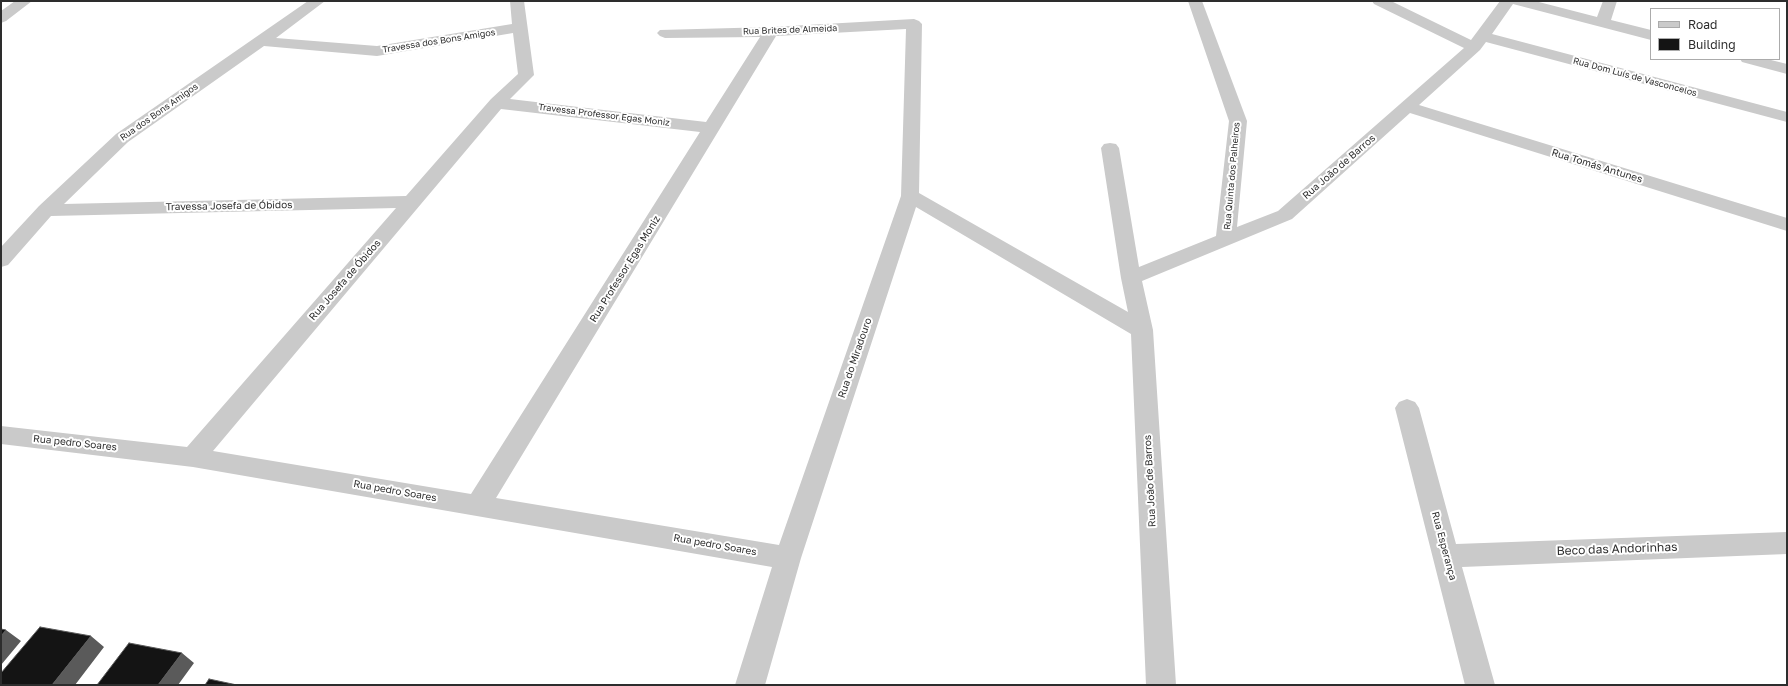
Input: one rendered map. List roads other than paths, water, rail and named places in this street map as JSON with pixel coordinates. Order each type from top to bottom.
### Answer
[{"type":"street","points":[[1,18],[25,1]]},
{"type":"street","name":"Rua dos Bons Amigos","points":[[1,260],[46,210],[122,138],[318,1]]},
{"type":"street","points":[[517,1],[520,27]]},
{"type":"street","name":"Rua Quinta dos Palheiros","points":[[1195,1],[1238,121],[1226,239]]},
{"type":"street","name":"Rua Dom Luís de Vasconcelos","points":[[1379,1],[1479,42],[1787,117]]},
{"type":"street","name":"Rua João de Barros","points":[[1130,278],[1285,215],[1479,42],[1508,1]]},
{"type":"street","points":[[1517,1],[1650,35]]},
{"type":"street","points":[[1603,23],[1610,1]]},
{"type":"street","name":"Rua Brites de Almeida","points":[[665,33],[770,32],[914,24]]},
{"type":"street","name":"Rua do Miradouro","points":[[750,685],[788,558],[910,196],[914,24]]},
{"type":"street","name":"Travessa dos Bons Amigos","points":[[261,41],[377,51],[520,27]]},
{"type":"street","name":"Rua Josefa de Óbidos","points":[[192,457],[497,103],[526,75],[520,27]]},
{"type":"street","name":"Rua Professor Egas Moniz","points":[[478,505],[770,32]]},
{"type":"street","points":[[1752,60],[1787,69]]},
{"type":"street","name":"Travessa Professor Egas Moniz","points":[[497,103],[711,128]]},
{"type":"street","name":"Rua Tomás Antunes","points":[[1407,107],[1787,225]]},
{"type":"street","name":"Rua João de Barros","points":[[1110,148],[1130,278],[1142,330],[1161,685]]},
{"type":"street","points":[[910,196],[1142,330]]},
{"type":"street","name":"Travessa Josefa de Óbidos","points":[[46,210],[412,202]]},
{"type":"street","name":"Rua Esperança","points":[[1407,408],[1480,685]]},
{"type":"street","name":"Rua pedro Soares","points":[[1,435],[192,457],[788,558]]},
{"type":"street","name":"Beco das Andorinhas","points":[[1446,556],[1787,542]]}]
